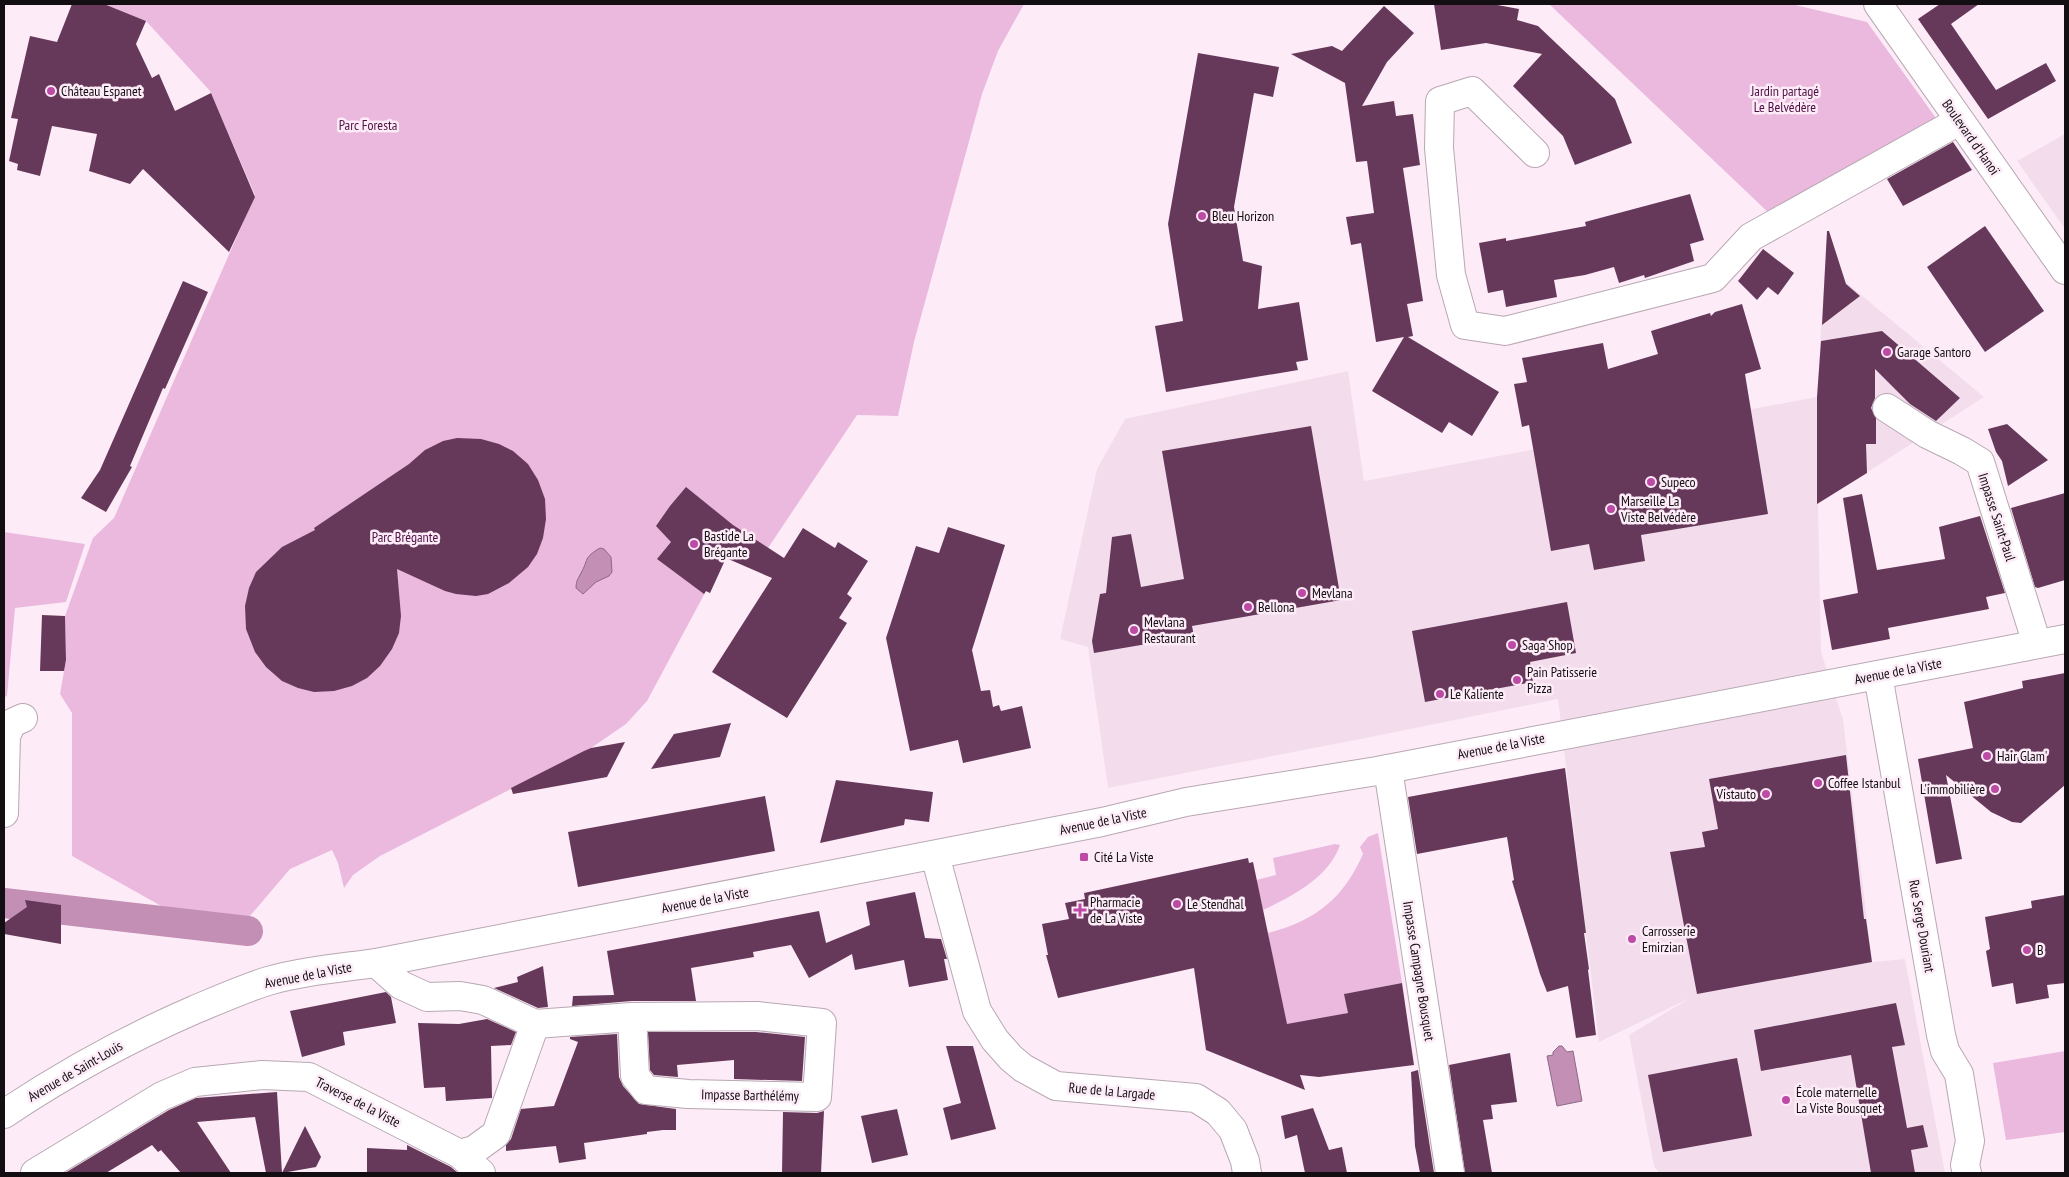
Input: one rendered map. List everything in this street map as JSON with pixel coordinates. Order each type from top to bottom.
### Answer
[{"type":"street","name":"Boulevard d'Hanoï","points":[[1878,4],[2065,270]]},
{"type":"street","points":[[1535,153],[1472,91],[1440,101],[1439,148],[1451,275],[1465,325],[1505,331],[1713,278],[1751,237],[1959,121]]},
{"type":"street","name":"Impasse Saint-Paul","points":[[1887,408],[1927,434],[1962,450],[1980,462],[2037,644]]},
{"type":"street","name":"Avenue de la Viste","points":[[148,1030],[233,993],[269,981],[316,971],[376,963],[934,855],[1102,822],[1186,802],[1388,768],[2065,639]]},
{"type":"street","name":"Rue Serge Douriant","points":[[1878,675],[1943,1043],[1945,1051],[1959,1074],[1970,1141],[1965,1165],[1967,1173]]},
{"type":"street","points":[[4,813],[6,736],[12,723],[23,718]]},
{"type":"street","name":"Impasse Campagne Bousquet","points":[[1388,768],[1450,1173]]},
{"type":"street","name":"Rue de la Largade","points":[[934,855],[977,1011],[995,1040],[1011,1058],[1023,1068],[1056,1086],[1196,1098],[1218,1112],[1233,1130],[1247,1173]]},
{"type":"street","points":[[376,963],[402,985],[427,996],[460,996],[483,1000],[535,1024],[496,1134],[474,1150],[460,1154]]},
{"type":"street","name":"Impasse Barthélémy","points":[[535,1024],[632,1017],[757,1016],[822,1023],[817,1097],[688,1094],[646,1090],[635,1076],[632,1017]]},
{"type":"street","name":"Avenue de Saint-Louis","points":[[4,1114],[47,1085],[148,1030]]},
{"type":"street","name":"Traverse de la Viste","points":[[35,1173],[162,1096],[195,1082],[262,1075],[309,1077],[460,1154],[481,1173]]},
{"type":"shaded area","points":[[2065,134],[2065,229],[2017,161]]},
{"type":"shaded area","points":[[1825,265],[1984,397],[1818,504],[1821,652],[1843,719],[1872,962],[1905,959],[1945,1173],[1659,1173],[1654,1166],[1629,1035],[1690,998],[1599,1042],[1558,699],[1108,788],[1088,647],[1060,639],[1097,469],[1125,419],[1348,371],[1364,481],[1817,397]]},
{"type":"shaded area","points":[[600,548],[604,549],[611,557],[612,572],[609,576],[596,582],[583,594],[576,588],[577,580],[589,557]]},
{"type":"shaded area","points":[[1559,1046],[1562,1046],[1567,1052],[1573,1051],[1582,1101],[1557,1106],[1547,1056],[1553,1055],[1553,1052]]},
{"type":"green space","name":"Parc Brégante","points":[[104,4],[1024,4],[998,51],[982,94],[914,342],[898,416],[857,415],[768,548],[726,558],[710,593],[706,591],[647,701],[626,724],[591,748],[380,856],[353,875],[344,888],[338,863],[332,850],[290,869],[243,924],[172,912],[72,856],[72,713],[60,694],[66,660],[65,616],[93,538],[114,518],[255,195],[210,91],[146,21]]},
{"type":"green space","name":"Jardin partagé Le Belvédère","points":[[1549,4],[1791,4],[1867,22],[1938,121],[1771,215]]},
{"type":"green space","points":[[4,532],[85,544],[66,602],[15,608],[7,696],[4,697]]},
{"type":"green space","points":[[1378,833],[1402,983],[1345,994],[1348,1013],[1205,1043],[1197,990],[1276,976],[1268,933],[1300,922],[1326,906],[1337,896],[1355,870],[1363,854],[1360,847],[1368,837]]},
{"type":"green space","points":[[1335,844],[1340,845],[1335,856],[1319,876],[1298,892],[1263,910],[1256,880],[1276,875],[1273,858]]},
{"type":"green space","points":[[2065,1051],[2065,1132],[2006,1140],[1993,1063]]},
{"type":"building","points":[[72,4],[104,4],[146,21],[136,44],[152,78],[159,74],[175,111],[211,93],[255,197],[229,252],[143,169],[130,184],[89,171],[97,134],[52,126],[40,176],[17,170],[18,164],[9,161],[18,119],[11,118],[30,36],[57,42]]},
{"type":"building","points":[[1434,4],[1492,4],[1519,9],[1517,20],[1538,26],[1615,99],[1632,143],[1575,165],[1563,136],[1513,86],[1542,54],[1486,43],[1441,50]]},
{"type":"building","points":[[1940,4],[1979,4],[1951,24],[1996,90],[2046,63],[2056,81],[1988,119],[1918,19]]},
{"type":"building","points":[[1384,6],[1414,33],[1387,62],[1362,106],[1394,101],[1396,116],[1413,114],[1420,165],[1403,168],[1423,301],[1407,304],[1413,336],[1408,337],[1499,392],[1472,436],[1449,422],[1442,433],[1372,391],[1404,337],[1376,342],[1361,243],[1351,245],[1346,217],[1374,213],[1367,161],[1356,162],[1345,83],[1291,54],[1332,46],[1342,51]]},
{"type":"building","name":"Bleu Horizon","points":[[1198,53],[1279,67],[1273,97],[1254,93],[1234,207],[1243,261],[1262,266],[1258,309],[1299,302],[1308,360],[1296,362],[1298,370],[1166,392],[1155,326],[1183,321],[1168,224]]},
{"type":"building","points":[[1953,142],[1972,170],[1903,206],[1887,179]]},
{"type":"building","points":[[1690,194],[1704,240],[1690,244],[1694,261],[1645,278],[1644,275],[1619,283],[1614,267],[1585,275],[1554,280],[1557,297],[1506,307],[1503,290],[1488,293],[1479,243],[1506,238],[1506,241],[1586,226],[1585,222]]},
{"type":"building","points":[[1985,226],[2044,311],[1985,352],[1927,267]]},
{"type":"building","points":[[1827,231],[1829,231],[1846,284],[1860,296],[1822,325]]},
{"type":"building","points":[[1763,249],[1794,273],[1778,295],[1768,287],[1757,300],[1738,281]]},
{"type":"building","points":[[183,281],[208,292],[165,389],[163,388],[130,466],[132,467],[106,512],[81,498],[100,470]]},
{"type":"building","points":[[1742,304],[1761,369],[1745,374],[1768,514],[1641,535],[1645,561],[1594,570],[1589,544],[1551,551],[1529,425],[1522,427],[1514,384],[1527,382],[1522,358],[1603,343],[1608,369],[1658,354],[1651,331],[1710,313],[1711,316],[1715,312]]},
{"type":"building","points":[[1882,331],[1960,398],[1936,421],[1910,404],[1875,369],[1875,398],[1871,408],[1876,418],[1876,444],[1866,444],[1867,473],[1817,504],[1817,397],[1821,341]]},
{"type":"building","points":[[2007,424],[2048,460],[2008,486],[2002,461],[1996,452],[1988,429]]},
{"type":"building","points":[[1311,426],[1341,600],[1192,626],[1194,636],[1094,653],[1092,641],[1100,594],[1106,593],[1112,537],[1131,534],[1141,587],[1184,579],[1162,451]]},
{"type":"building","points":[[457,438],[481,439],[499,444],[513,451],[528,464],[538,480],[545,499],[546,519],[543,538],[537,554],[528,567],[509,583],[488,594],[476,596],[445,591],[397,569],[401,616],[399,633],[392,649],[380,666],[367,678],[352,686],[334,691],[314,692],[282,681],[266,667],[255,652],[246,629],[245,606],[249,588],[256,572],[282,547],[315,530],[314,528],[409,464],[425,450],[443,441]]},
{"type":"building","points":[[686,487],[733,525],[784,558],[803,528],[835,548],[838,542],[868,561],[847,594],[852,598],[839,618],[847,623],[787,718],[712,672],[772,578],[726,558],[710,593],[706,591],[704,594],[657,559],[671,542],[656,526]]},
{"type":"building","points":[[2065,493],[2065,580],[2038,588],[2035,587],[2011,508]]},
{"type":"building","points":[[1862,494],[1877,570],[1945,559],[1939,527],[1980,516],[2005,593],[1986,597],[1989,609],[1888,628],[1890,639],[1832,650],[1823,600],[1858,593],[1843,498]]},
{"type":"building","points":[[948,527],[1005,545],[972,650],[981,691],[990,690],[993,707],[999,705],[1001,711],[1022,706],[1031,748],[963,763],[958,740],[910,751],[886,638],[916,546],[939,553]]},
{"type":"building","points":[[1567,602],[1576,653],[1530,662],[1533,682],[1425,702],[1412,631]]},
{"type":"building","points":[[42,615],[65,616],[66,660],[64,671],[40,671]]},
{"type":"building","points":[[2065,673],[2065,785],[2021,823],[2012,822],[1991,812],[1946,775],[1962,859],[1936,864],[1918,759],[1973,748],[1964,702],[2023,688],[2022,681]]},
{"type":"building","points":[[731,723],[720,757],[651,769],[674,734]]},
{"type":"building","points":[[625,742],[607,777],[513,794],[511,788],[584,751]]},
{"type":"building","points":[[1846,755],[1864,919],[1866,919],[1872,962],[1697,994],[1670,852],[1705,847],[1702,832],[1718,829],[1709,779]]},
{"type":"building","points":[[1565,768],[1586,933],[1584,933],[1596,1035],[1576,1038],[1568,986],[1547,992],[1540,974],[1512,881],[1514,880],[1507,837],[1417,854],[1408,797]]},
{"type":"building","points":[[836,780],[933,792],[929,822],[905,819],[904,825],[820,843]]},
{"type":"building","points":[[765,796],[775,851],[578,887],[568,832]]},
{"type":"building","points":[[1248,858],[1249,863],[1253,862],[1287,1024],[1348,1013],[1344,994],[1402,983],[1414,1065],[1319,1077],[1300,1075],[1305,1090],[1206,1050],[1194,968],[1058,998],[1046,955],[1048,955],[1042,924],[1069,919],[1065,903],[1085,899],[1084,893]]},
{"type":"building","points":[[915,892],[925,938],[941,939],[947,959],[944,959],[948,980],[909,987],[904,960],[855,970],[852,954],[809,978],[791,945],[753,952],[754,957],[691,968],[696,1001],[632,1001],[572,1006],[573,996],[614,995],[607,951],[819,911],[826,943],[870,925],[866,902]]},
{"type":"building","name":"B","points":[[2065,895],[2065,983],[2047,985],[2049,998],[2016,1004],[2013,983],[1992,987],[1986,951],[1990,949],[1985,917],[2032,908],[2031,901]]},
{"type":"building","points":[[25,900],[61,905],[61,944],[4,934],[4,923],[27,907]]},
{"type":"building","points":[[543,966],[548,1007],[538,1008],[494,988],[518,982],[517,977]]},
{"type":"building","points":[[386,992],[391,997],[396,1023],[343,1032],[345,1045],[302,1057],[290,1011]]},
{"type":"building","points":[[1896,1003],[1905,1045],[1892,1047],[1907,1128],[1923,1125],[1928,1147],[1911,1150],[1915,1173],[1871,1173],[1851,1055],[1761,1071],[1754,1030]]},
{"type":"building","points":[[487,1019],[516,1032],[511,1045],[491,1046],[492,1098],[446,1101],[445,1087],[424,1088],[418,1023],[459,1024]]},
{"type":"building","points":[[648,1032],[756,1032],[805,1037],[802,1081],[734,1079],[734,1060],[677,1065],[678,1077],[654,1075],[650,1070]]},
{"type":"building","points":[[617,1034],[619,1077],[623,1086],[639,1104],[676,1109],[676,1130],[647,1132],[647,1134],[584,1143],[586,1159],[559,1163],[556,1146],[506,1151],[506,1145],[511,1139],[521,1109],[554,1106],[578,1042],[570,1039],[570,1037]]},
{"type":"building","points":[[946,1046],[973,1046],[996,1129],[951,1140],[943,1108],[961,1103]]},
{"type":"building","points":[[1510,1053],[1517,1102],[1491,1105],[1493,1119],[1483,1120],[1492,1173],[1465,1173],[1449,1065]]},
{"type":"building","points":[[1737,1058],[1752,1136],[1663,1152],[1648,1075]]},
{"type":"building","points":[[1418,1070],[1434,1173],[1420,1173],[1415,1146],[1411,1072]]},
{"type":"building","points":[[277,1092],[282,1173],[266,1173],[255,1117],[197,1122],[231,1173],[181,1173],[161,1150],[158,1152],[152,1145],[106,1173],[65,1173],[169,1110],[196,1098]]},
{"type":"building","points":[[1313,1108],[1329,1150],[1342,1147],[1347,1173],[1305,1173],[1297,1135],[1285,1139],[1281,1116]]},
{"type":"building","points":[[897,1109],[908,1155],[872,1163],[861,1116]]},
{"type":"building","points":[[824,1111],[821,1173],[782,1173],[783,1112],[817,1113]]},
{"type":"building","points":[[305,1126],[321,1157],[316,1167],[282,1173]]},
{"type":"building","points":[[407,1145],[451,1167],[458,1173],[367,1173],[367,1148],[407,1150]]},
{"type":"waterway","points":[[4,903],[248,931]]},
{"type":"place","name":"Château Espanet","points":[[51,91]]},
{"type":"place","name":"Bleu Horizon","points":[[1202,216]]},
{"type":"place","name":"Garage Santoro","points":[[1887,352]]},
{"type":"place","name":"Supeco","points":[[1651,482]]},
{"type":"place","name":"Marseille La Viste Belvédère","points":[[1611,509]]},
{"type":"place","name":"Bastide La Brégante","points":[[694,544]]},
{"type":"place","name":"Mevlana","points":[[1302,593]]},
{"type":"place","name":"Bellona","points":[[1248,607]]},
{"type":"place","name":"Mevlana Restaurant","points":[[1134,630]]},
{"type":"place","name":"Saga Shop","points":[[1512,645]]},
{"type":"place","name":"Pain Patisserie Pizza","points":[[1517,680]]},
{"type":"place","name":"Le Kaliente","points":[[1440,694]]},
{"type":"place","name":"Hair Glam'","points":[[1987,756]]},
{"type":"place","name":"Coffee Istanbul","points":[[1818,783]]},
{"type":"place","name":"L'immobilière","points":[[1995,789]]},
{"type":"place","name":"Vistauto","points":[[1766,794]]},
{"type":"place","name":"Cité La Viste","points":[[1084,857]]},
{"type":"place","name":"Le Stendhal","points":[[1177,904]]},
{"type":"place","name":"Pharmacie de La Viste","points":[[1080,910]]},
{"type":"place","name":"Carrosserie Emirzian","points":[[1632,939]]},
{"type":"place","name":"B","points":[[2027,950]]},
{"type":"place","name":"École maternelle La Viste Bousquet","points":[[1786,1100]]},
{"type":"park label","name":"Parc Foresta","points":[[368,125]]}]
